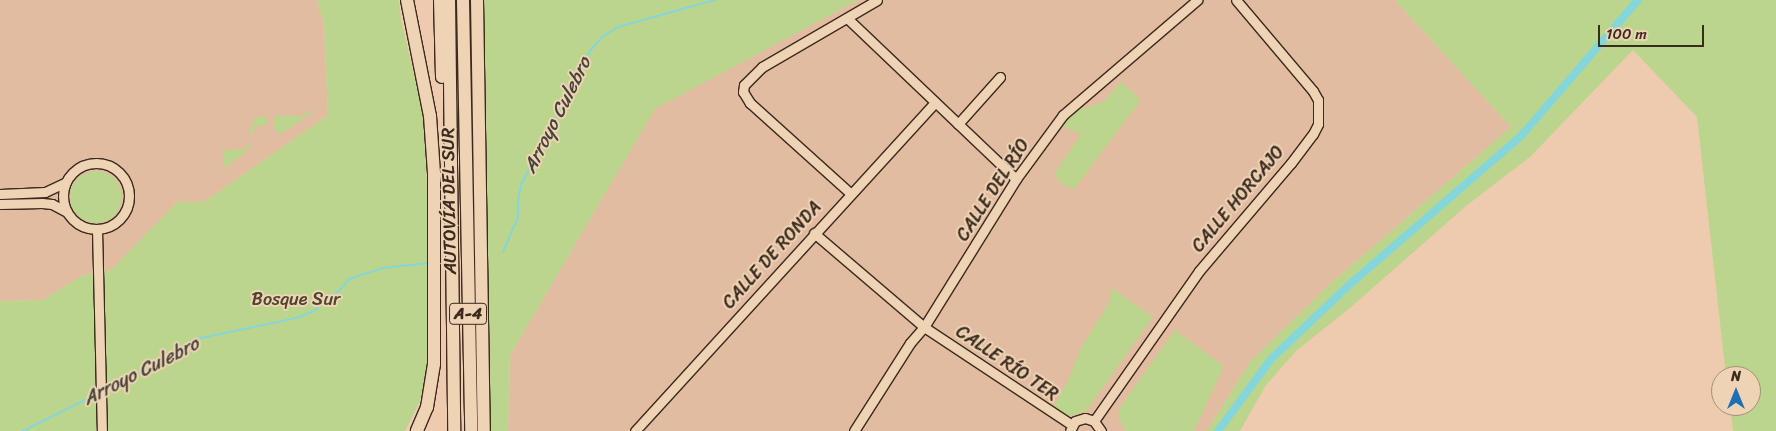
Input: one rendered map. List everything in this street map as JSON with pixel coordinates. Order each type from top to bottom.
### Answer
[{"type":"highway","points":[[407,0],[430,116],[434,173],[434,364],[427,407],[417,431]]},
{"type":"highway","points":[[440,0],[446,266],[453,291]]},
{"type":"highway","name":"AUTOVÍA DEL SUR","points":[[449,0],[454,431]]},
{"type":"highway","name":"AUTOVÍA DEL SUR","points":[[464,0],[471,431]]},
{"type":"highway","points":[[477,0],[484,431]]},
{"type":"highway","points":[[476,431],[476,383],[483,287]]},
{"type":"street","points":[[850,193],[750,103],[743,92],[747,81],[762,67],[877,0]]},
{"type":"street","name":"CALLE DEL RÍO","points":[[854,431],[910,343],[924,327],[1016,179],[1063,115],[1197,0]]},
{"type":"street","name":"CALLE HORCAJO","points":[[1094,421],[1199,271],[1291,163],[1313,134],[1318,124],[1318,100],[1313,91],[1236,0]]},
{"type":"street","points":[[847,18],[1016,179]]},
{"type":"street","points":[[958,124],[1000,77]]},
{"type":"street","name":"CALLE DE RONDA","points":[[635,431],[934,102]]},
{"type":"street","points":[[0,194],[45,192],[66,182],[78,168],[96,162],[114,167],[124,177],[128,187],[128,206],[116,222],[97,229],[79,224],[67,212],[52,204],[0,204]]},
{"type":"street","points":[[66,182],[63,198],[67,212]]},
{"type":"street","points":[[97,229],[102,431]]},
{"type":"street","name":"CALLE RÍO TER","points":[[814,233],[924,327],[1071,428]]},
{"type":"street","points":[[1071,428],[1080,419],[1094,421],[1100,431]]},
{"type":"shaded area","points":[[0,0],[317,0],[324,23],[328,115],[204,202],[177,202],[111,270],[83,275],[43,300],[0,301]]},
{"type":"shaded area","points":[[858,0],[1395,0],[1511,127],[1328,286],[1250,362],[1207,431],[508,431],[510,355],[655,108]]},
{"type":"green space","name":"Bosque Sur","points":[[317,0],[399,0],[401,19],[423,115],[429,221],[428,353],[424,385],[419,403],[405,431],[0,431],[0,301],[43,300],[83,275],[111,270],[177,202],[204,202],[328,115],[324,23]]},
{"type":"green space","points":[[484,0],[858,0],[655,109],[510,355],[508,431],[489,431]]},
{"type":"green space","points":[[1395,0],[1776,0],[1776,431],[1733,431],[1731,416],[1761,416],[1761,366],[1725,366],[1697,117],[1633,50],[1530,157],[1466,206],[1350,308],[1297,350],[1266,385],[1240,431],[1207,431],[1250,362],[1328,286],[1511,127]]},
{"type":"green space","points":[[1121,82],[1138,97],[1139,103],[1074,189],[1060,183],[1055,173],[1081,134],[1064,127],[1069,110],[1087,108],[1103,102]]},
{"type":"green space","points":[[306,111],[313,112],[284,132],[277,133],[274,128],[274,116],[305,116]]},
{"type":"green space","points":[[254,117],[267,117],[267,124],[255,127],[250,138],[250,125],[254,125]]},
{"type":"green space","points":[[248,144],[250,144],[250,147],[245,153],[224,168],[223,150],[247,149]]},
{"type":"green space","points":[[96,171],[106,173],[114,179],[120,187],[122,197],[120,207],[114,215],[106,221],[96,223],[86,221],[78,215],[72,207],[70,197],[72,187],[78,179],[86,173]]},
{"type":"green space","points":[[1112,288],[1153,317],[1086,411],[1069,417],[1053,407],[1069,379],[1081,348],[1109,303]]},
{"type":"green space","points":[[1175,330],[1224,366],[1194,431],[1125,431],[1120,420],[1119,409]]},
{"type":"waterway","name":"Arroyo Culebro","points":[[503,252],[518,217],[518,200],[522,183],[590,51],[602,37],[618,27],[715,0]]},
{"type":"waterway","points":[[1218,431],[1271,359],[1348,286],[1521,136],[1638,0]]},
{"type":"waterway","name":"Arroyo Culebro","points":[[104,391],[162,362],[192,340],[296,318],[312,312],[339,291],[349,279],[383,268],[428,263]]},
{"type":"waterway","name":"Arroyo Culebro","points":[[23,431],[97,394]]}]
